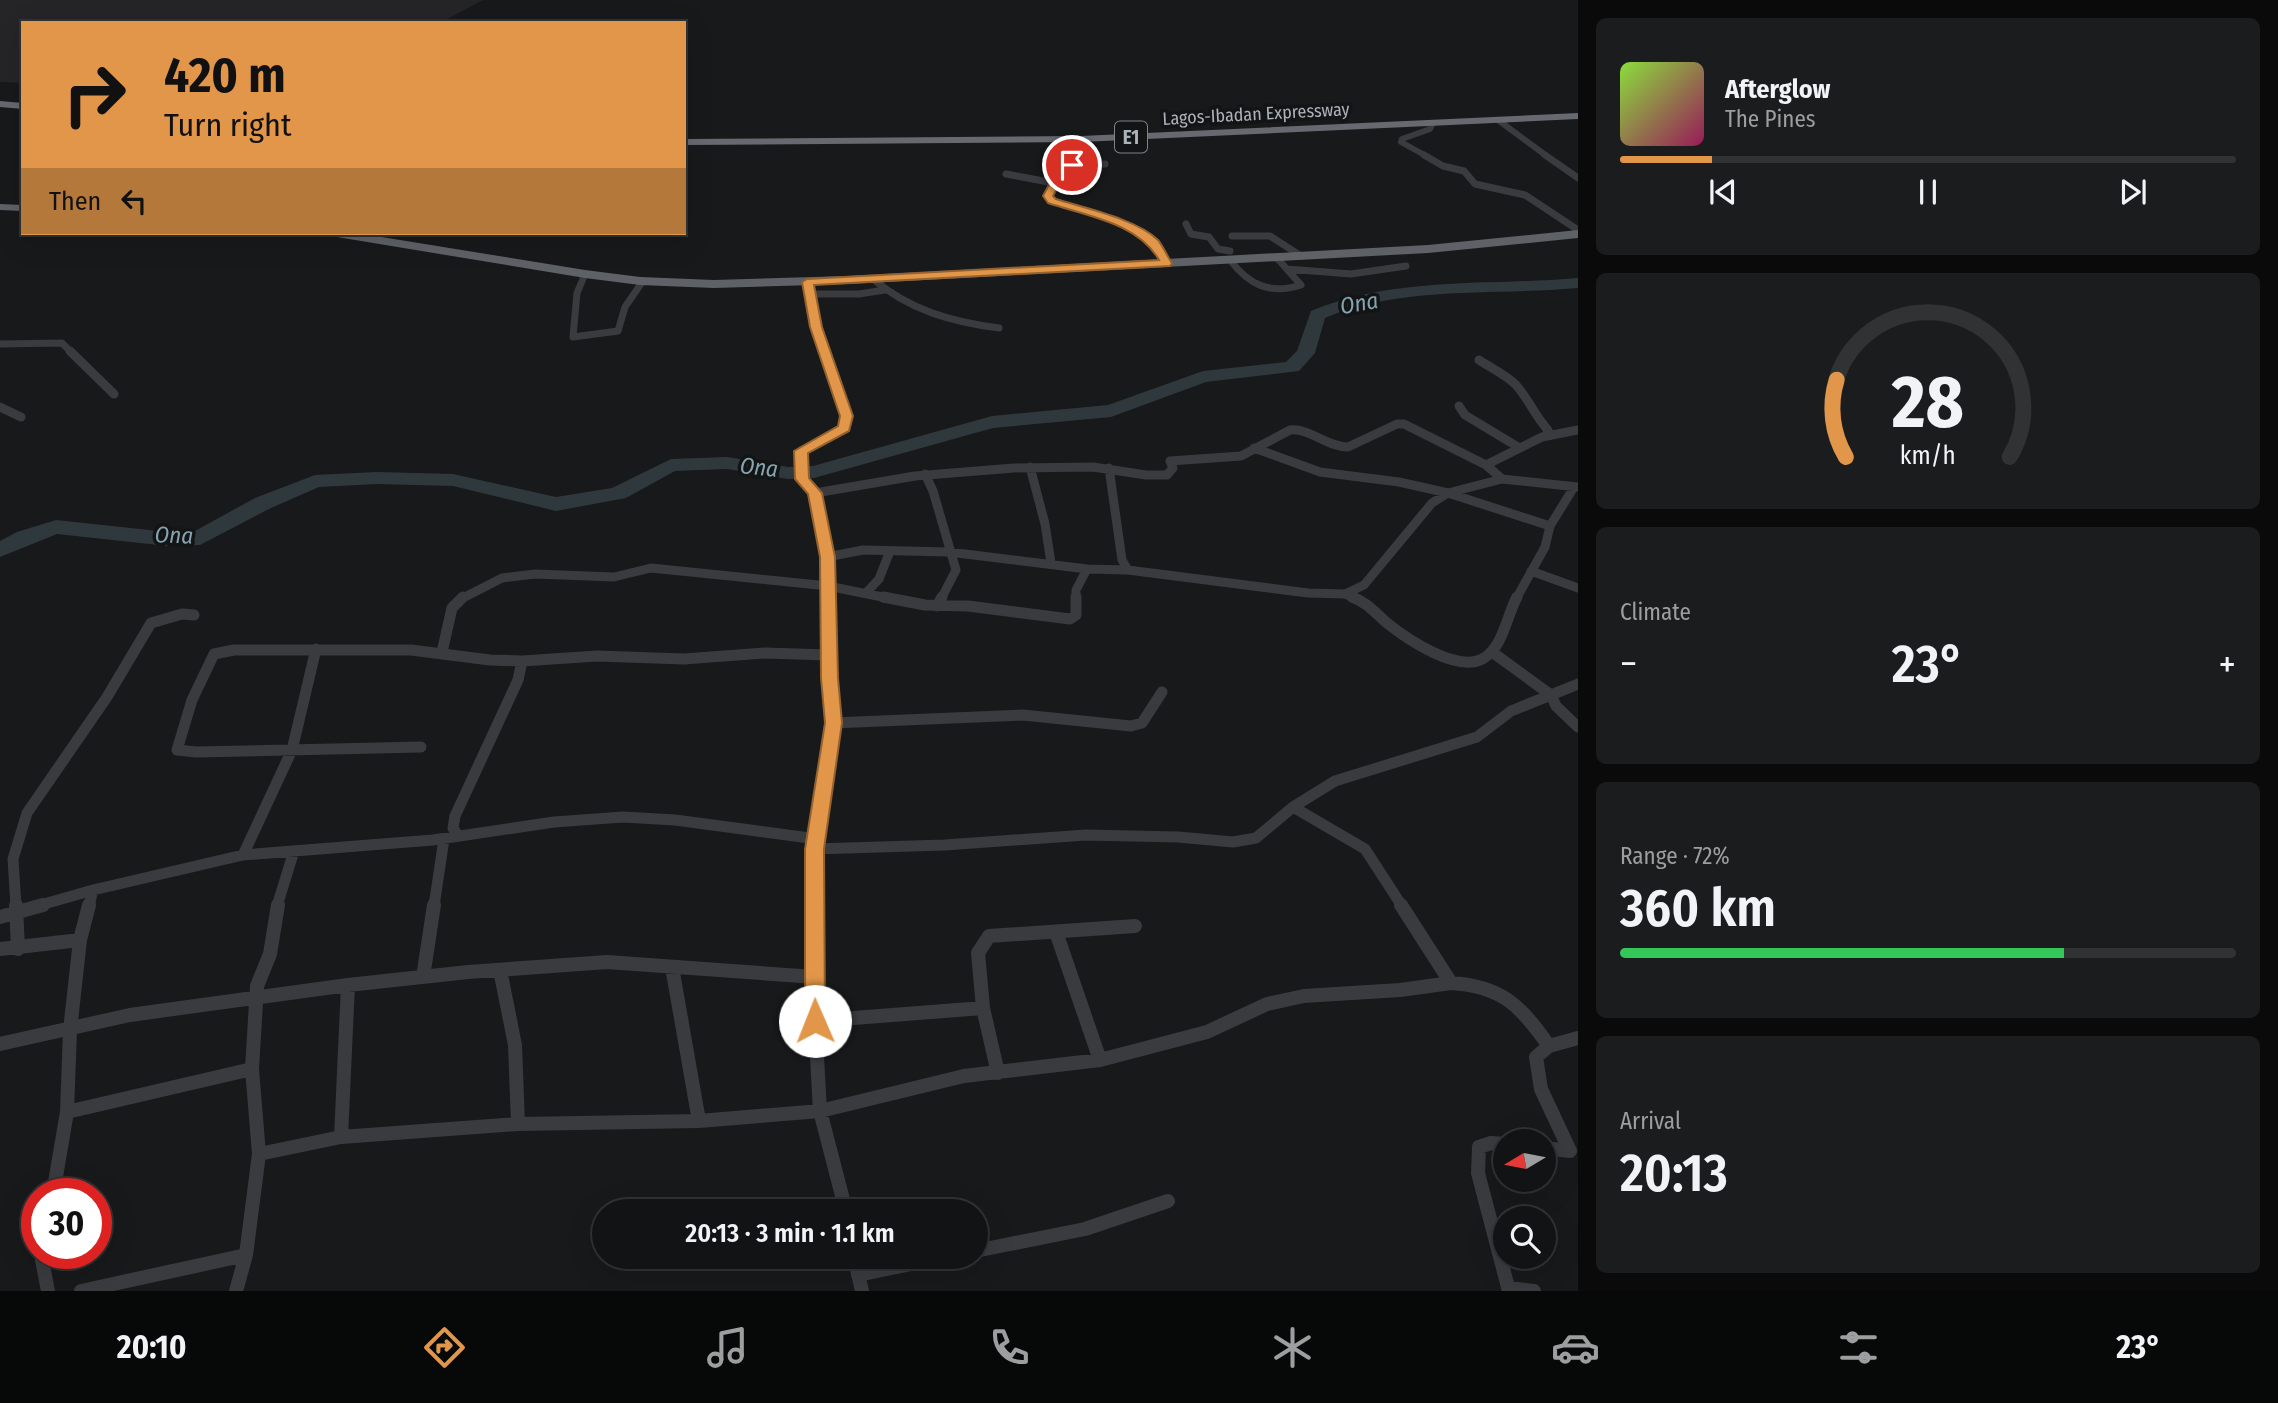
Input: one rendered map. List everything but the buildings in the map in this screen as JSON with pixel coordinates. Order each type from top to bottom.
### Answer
[{"type":"highway","points":[[0,104],[21,106]]},
{"type":"highway","name":"Lagos-Ibadan Expressway","points":[[686,132],[1112,128],[1578,106]]},
{"type":"highway","points":[[0,115],[21,116]]},
{"type":"highway","name":"Lagos-Ibadan Expressway","points":[[686,142],[1081,139],[1578,116]]},
{"type":"highway","points":[[0,207],[21,208]]},
{"type":"highway","points":[[349,235],[643,281],[808,288],[873,279],[1166,263],[1233,256],[1301,256],[1485,245],[1578,232]]},
{"type":"street","points":[[1498,120],[1578,178]]},
{"type":"street","points":[[1433,123],[1430,129],[1402,139],[1401,142],[1443,166],[1464,171],[1475,184],[1525,195],[1578,232]]},
{"type":"street","points":[[1105,164],[1058,168],[1048,196],[1052,201],[1138,232],[1153,242],[1166,263]]},
{"type":"street","points":[[1006,174],[1054,183]]},
{"type":"street","points":[[1186,224],[1191,234],[1209,237],[1218,249],[1233,256]]},
{"type":"street","points":[[1276,257],[1301,285],[1274,291],[1263,289],[1242,276],[1228,248],[1230,233],[1270,236],[1301,256]]},
{"type":"street","points":[[1287,270],[1352,274],[1406,266]]},
{"type":"street","points":[[585,274],[577,293],[573,337],[618,331],[625,307],[643,281]]},
{"type":"street","points":[[873,279],[884,290],[945,319],[999,328]]},
{"type":"street","points":[[843,1199],[820,1111],[815,1021],[816,844],[833,723],[827,557],[815,493],[802,479],[801,451],[844,428],[846,416],[816,327],[808,288],[859,294],[884,290]]},
{"type":"street","points":[[0,344],[62,342],[114,394]]},
{"type":"street","points":[[1479,360],[1521,391],[1536,417],[1548,430],[1546,436]]},
{"type":"street","points":[[1459,406],[1465,415],[1518,447]]},
{"type":"street","points":[[0,407],[20,417]]},
{"type":"street","points":[[815,493],[901,476],[951,470],[1109,468],[1157,476],[1167,475],[1173,468],[1170,461],[1202,457],[1220,459],[1249,453],[1267,438],[1291,429],[1298,429],[1340,447],[1348,447],[1397,424],[1404,424],[1486,465],[1503,479]]},
{"type":"street","points":[[1486,465],[1518,447],[1546,436],[1578,430]]},
{"type":"street","points":[[1254,448],[1320,472],[1399,482],[1448,493],[1550,526]]},
{"type":"street","points":[[1030,467],[1045,524],[1051,563]]},
{"type":"street","points":[[1109,468],[1122,560],[1128,570]]},
{"type":"street","points":[[925,474],[933,491],[956,570],[937,606]]},
{"type":"street","points":[[827,557],[863,550],[949,552],[1087,569],[1128,570],[1308,593],[1345,594],[1366,602],[1387,623],[1445,659],[1466,664],[1485,658],[1492,652],[1545,547],[1550,526],[1576,487],[1503,479],[1472,484],[1448,493],[1432,503],[1364,585],[1345,594]]},
{"type":"street","points":[[866,593],[876,587],[885,570],[890,551]]},
{"type":"street","points":[[442,652],[452,608],[463,597],[502,578],[534,574],[614,577],[651,568],[732,574],[828,586],[937,606],[968,606],[1070,619],[1076,615],[1076,590],[1087,569]]},
{"type":"street","points":[[1531,571],[1578,588]]},
{"type":"street","points":[[18,949],[7,860],[27,813],[107,697],[151,623],[182,614],[194,615]]},
{"type":"street","points":[[243,855],[292,750],[316,649]]},
{"type":"street","points":[[421,747],[196,752],[177,750],[197,686],[214,654],[234,650],[442,652],[490,660],[522,661],[597,656],[684,659],[765,653],[829,655]]},
{"type":"street","points":[[1492,652],[1551,695],[1556,706],[1578,727]]},
{"type":"street","points":[[423,977],[455,816],[518,680],[522,661]]},
{"type":"street","points":[[0,917],[93,890],[243,855],[451,837],[554,822],[624,817],[675,820],[816,844],[945,845],[1086,835],[1178,837],[1233,842],[1256,838],[1293,807],[1335,780],[1476,737],[1490,721],[1513,707],[1578,684]]},
{"type":"street","points":[[833,723],[1023,715],[1131,726],[1143,723],[1162,692]]},
{"type":"street","points":[[1293,807],[1365,849],[1451,983]]},
{"type":"street","points":[[236,1291],[246,1255],[259,1154],[252,1069],[257,986],[270,954],[276,911],[294,851]]},
{"type":"street","points":[[56,1178],[66,1112],[70,1030],[80,940],[93,890]]},
{"type":"street","points":[[999,1073],[983,1008],[978,953],[981,944],[989,936],[1135,926]]},
{"type":"street","points":[[1056,932],[1095,1034],[1100,1060]]},
{"type":"street","points":[[0,949],[80,940]]},
{"type":"street","points":[[0,1044],[130,1015],[348,985],[500,970],[607,962],[815,977]]},
{"type":"street","points":[[672,967],[699,1121]]},
{"type":"street","points":[[500,970],[515,1045],[518,1124]]},
{"type":"street","points":[[259,1154],[341,1137],[518,1124],[699,1121],[820,1111],[964,1076],[1100,1060],[1207,1032],[1267,1004],[1304,996],[1400,990],[1451,983],[1470,983],[1503,992],[1532,1021],[1549,1046]]},
{"type":"street","points":[[341,1137],[348,985]]},
{"type":"street","points":[[815,1021],[983,1008]]},
{"type":"street","points":[[1574,1154],[1541,1089],[1536,1057],[1549,1046],[1578,1038]]},
{"type":"street","points":[[66,1112],[252,1069]]},
{"type":"street","points":[[1493,1143],[1479,1147],[1478,1173],[1509,1290],[1534,1291]]},
{"type":"street","points":[[1556,1150],[1574,1154]]},
{"type":"street","points":[[988,1248],[1094,1226],[1168,1200]]},
{"type":"street","points":[[81,1291],[246,1255]]},
{"type":"street","points":[[44,1269],[48,1291]]},
{"type":"street","points":[[860,1283],[906,1269]]},
{"type":"shaded area","points":[[0,0],[483,0],[444,21],[21,21],[21,83],[0,82]]},
{"type":"waterway","name":"Ona","points":[[0,550],[25,537],[56,527],[168,539],[200,538],[263,503],[315,481],[377,478],[453,480],[556,504],[618,493],[671,465],[727,463],[788,473],[814,472],[992,422],[1111,411],[1203,377],[1292,367],[1306,353],[1317,315],[1343,304],[1408,293],[1578,283]]},
{"type":"route","points":[[815,1021],[814,849],[833,723],[827,557],[815,493],[802,479],[801,451],[844,428],[846,416],[816,327],[807,282],[1166,263],[1153,242],[1138,232],[1086,211],[1052,201],[1048,196],[1057,179],[1058,168],[1072,165]]}]
